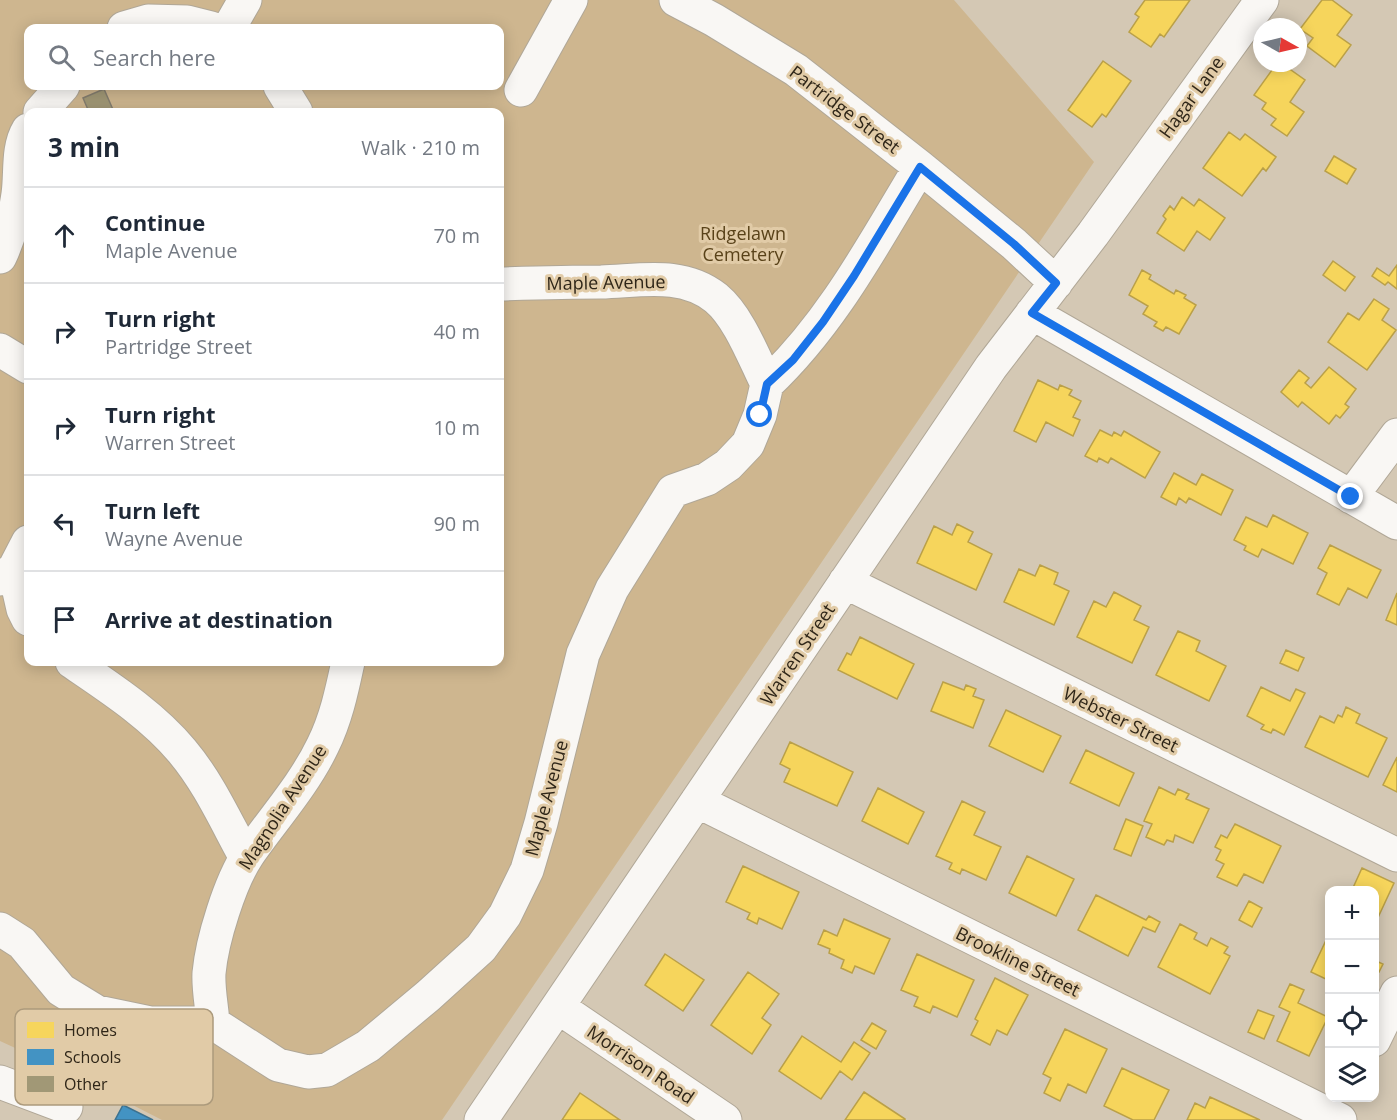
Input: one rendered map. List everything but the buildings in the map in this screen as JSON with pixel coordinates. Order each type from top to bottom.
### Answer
[{"type":"street","points":[[231,24],[245,0]]},
{"type":"street","points":[[521,90],[572,0]]},
{"type":"street","name":"Partridge Street","points":[[676,0],[714,20],[796,70],[1014,244],[1056,283]]},
{"type":"street","name":"Hagar Lane","points":[[1121,195],[1262,0]]},
{"type":"street","points":[[138,24],[148,21],[195,24]]},
{"type":"street","points":[[44,108],[59,90]]},
{"type":"street","points":[[282,90],[294,108]]},
{"type":"street","points":[[0,257],[7,243],[18,194],[24,142]]},
{"type":"street","points":[[767,384],[793,360],[823,322],[854,276],[920,167]]},
{"type":"street","name":"Warren Street","points":[[481,1120],[991,367],[1121,195]]},
{"type":"street","name":"Maple Avenue","points":[[213,1023],[278,1065],[308,1072],[327,1070],[368,1046],[481,948],[506,915],[527,870],[542,823],[583,654],[612,589],[673,491],[707,479],[728,465],[748,444],[760,415],[767,384],[739,327],[716,298],[689,284],[656,278],[606,282],[504,284]]},
{"type":"street","points":[[1032,313],[1397,523]]},
{"type":"street","points":[[0,350],[24,365]]},
{"type":"street","points":[[1351,497],[1397,435]]},
{"type":"street","points":[[14,563],[24,609]]},
{"type":"street","name":"Webster Street","points":[[845,582],[1397,855]]},
{"type":"street","points":[[77,666],[146,716],[183,751],[213,797],[246,858]]},
{"type":"street","name":"Magnolia Avenue","points":[[212,1009],[209,974],[227,900],[246,858],[304,778],[323,745],[338,705],[347,666]]},
{"type":"street","name":"Brookline Street","points":[[697,801],[1339,1114]]},
{"type":"street","points":[[0,929],[22,943],[61,990],[93,1009]]},
{"type":"street","points":[[1379,1030],[1397,993]]},
{"type":"street","name":"Morrison Road","points":[[558,1007],[725,1120]]},
{"type":"street","points":[[0,1082],[15,1088]]},
{"type":"street","points":[[61,1105],[66,1107]]},
{"type":"green space","name":"Ridgelawn Cemetery","points":[[0,0],[954,0],[1094,162],[442,1120],[162,1120],[133,1105],[213,1105],[213,1009],[15,1009],[15,1048],[0,1041]]},
{"type":"route","points":[[760,415],[767,384],[793,360],[823,322],[854,276],[920,167],[1027,255],[1056,283],[1032,313],[1351,497]]}]
